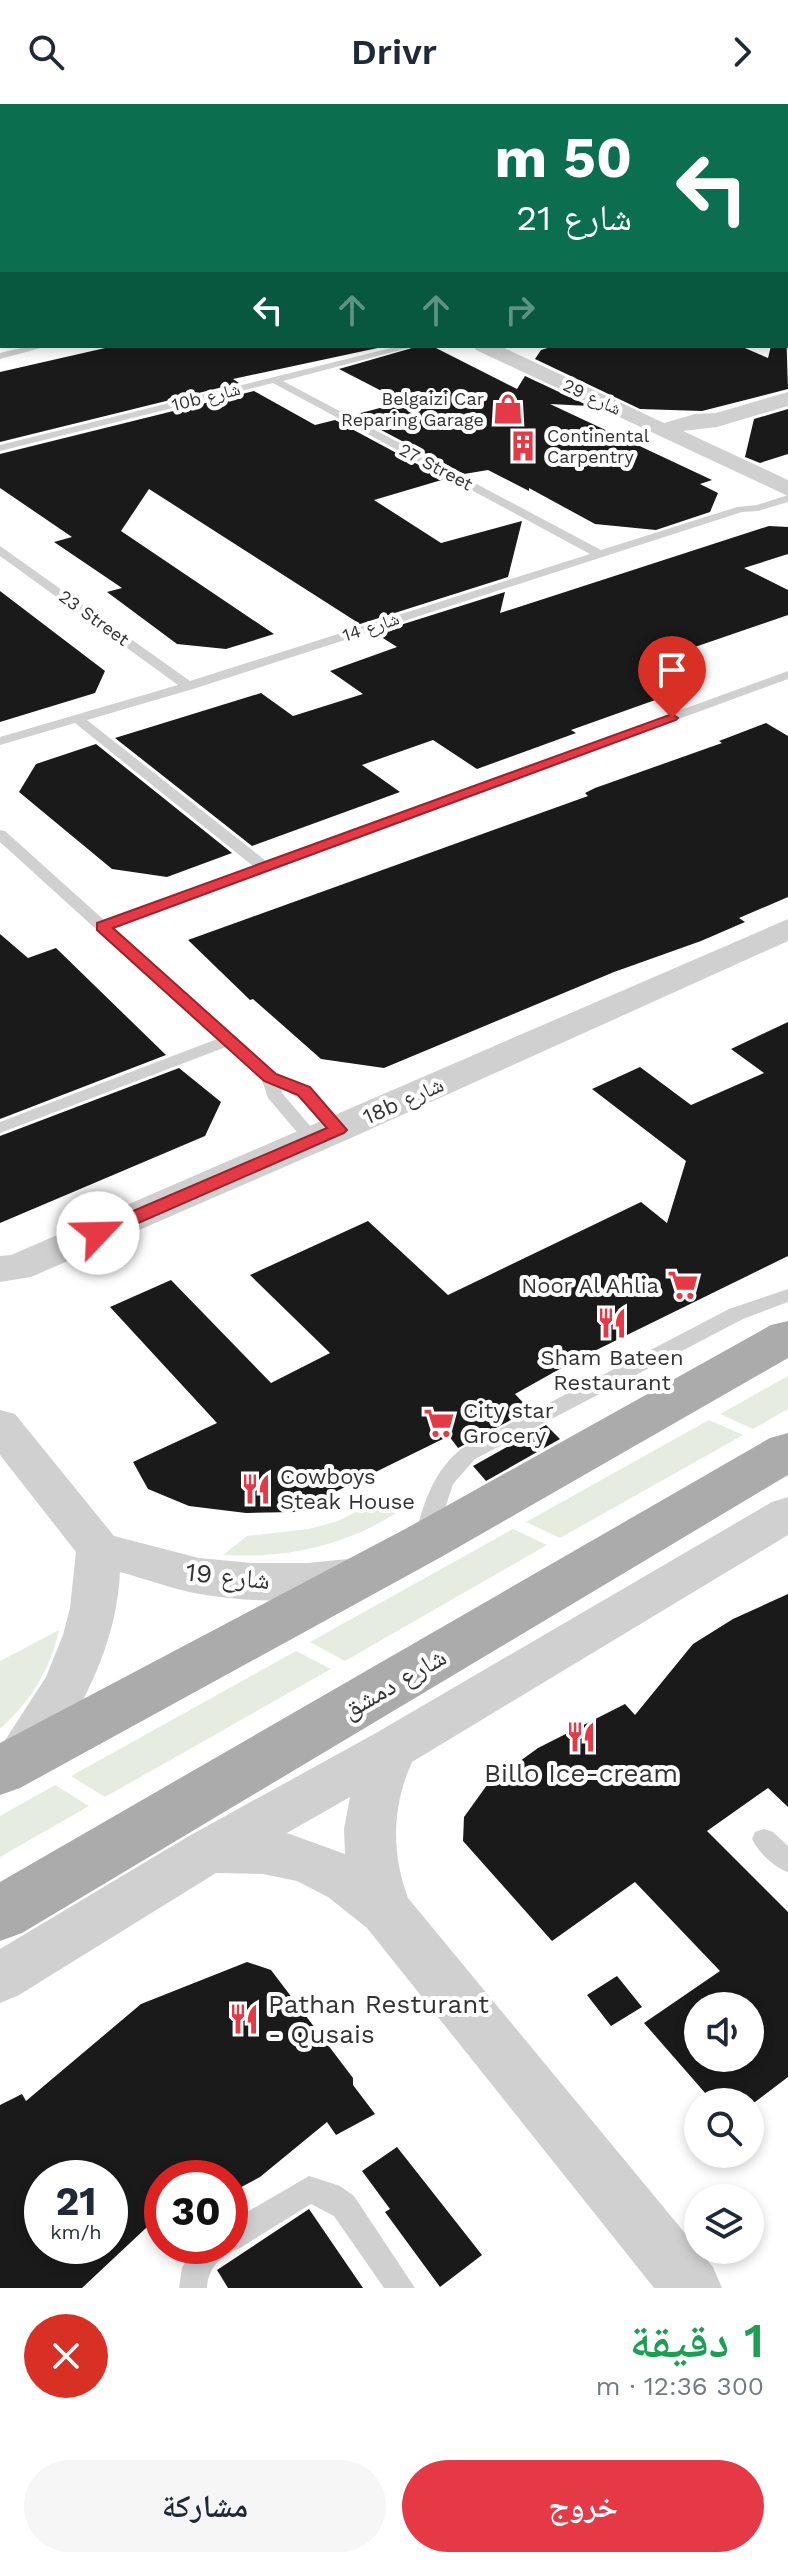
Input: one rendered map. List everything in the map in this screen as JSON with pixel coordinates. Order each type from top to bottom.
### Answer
[{"type":"main road","points":[[9,1766],[425,1542],[788,1337]]},
{"type":"main road","name":"شارع دمشق","points":[[0,1914],[788,1451]]},
{"type":"street","name":"شارع 29","points":[[487,348],[787,491]]},
{"type":"street","points":[[670,434],[709,428],[717,420],[788,399]]},
{"type":"street","name":"18b شارع","points":[[6,1274],[788,929]]},
{"type":"street","points":[[0,1425],[99,1549],[98,1589],[84,1646],[73,1675],[50,1718],[9,1766]]},
{"type":"street","points":[[0,1978],[207,1852],[393,1748],[788,1514]]},
{"type":"street","name":"شارع 19","points":[[99,1549],[199,1576],[252,1581],[307,1581],[360,1575]]},
{"type":"street","points":[[386,1911],[373,1878],[368,1843],[370,1810],[379,1778],[393,1748]]},
{"type":"street","points":[[207,1852],[240,1849],[305,1859],[335,1872],[386,1911],[692,2288]]},
{"type":"lane","points":[[0,356],[34,348]]},
{"type":"lane","name":"10b شارع","points":[[0,448],[403,348]]},
{"type":"lane","name":"27 Street","points":[[274,380],[599,554]]},
{"type":"lane","name":"شارع 14","points":[[0,741],[188,686],[741,509],[758,508],[787,491]]},
{"type":"lane","name":"23 Street","points":[[0,550],[188,686]]},
{"type":"lane","points":[[102,926],[788,675]]},
{"type":"lane","points":[[77,718],[264,867]]},
{"type":"lane","points":[[0,834],[270,1078],[304,1091],[325,1135]]},
{"type":"lane","points":[[0,1128],[229,1040]]},
{"type":"lane","points":[[270,1078],[274,1094],[325,1135]]},
{"type":"lane","points":[[425,1542],[438,1489],[453,1466],[468,1454],[736,1314],[788,1295]]},
{"type":"lane","points":[[764,1839],[788,1861]]},
{"type":"lane","points":[[248,2227],[309,2190],[330,2196],[344,2206],[401,2288]]},
{"type":"lane","points":[[193,2288],[193,2273],[197,2264]]},
{"type":"shaded area","points":[[788,1376],[788,1409],[753,1429],[720,1414]]},
{"type":"shaded area","points":[[709,1420],[743,1435],[560,1538],[526,1522]]},
{"type":"shaded area","points":[[389,1495],[410,1504],[344,1539],[297,1551],[249,1556],[223,1555],[247,1536],[309,1529],[338,1521]]},
{"type":"shaded area","points":[[513,1529],[547,1545],[345,1661],[310,1642]]},
{"type":"shaded area","points":[[59,1630],[38,1684],[0,1729],[0,1661]]},
{"type":"shaded area","points":[[296,1651],[331,1669],[105,1797],[71,1776]]},
{"type":"shaded area","points":[[55,1785],[89,1806],[0,1857],[0,1816]]},
{"type":"building","points":[[105,348],[378,348],[233,379],[239,383],[0,442],[0,372]]},
{"type":"building","points":[[412,348],[436,348],[517,389],[525,376],[589,406],[550,404],[712,480],[700,484],[718,493],[710,512],[656,530],[595,524],[529,488],[529,491],[488,470],[464,474],[353,415],[403,402],[339,369]]},
{"type":"building","points":[[548,348],[745,348],[768,358],[770,348],[787,348],[788,389],[702,411],[640,409],[535,359],[541,350]]},
{"type":"building","points":[[254,391],[315,425],[335,420],[445,479],[374,500],[441,543],[522,521],[508,577],[360,624],[149,489],[121,531],[274,634],[226,649],[177,644],[107,592],[122,588],[54,542],[72,537],[0,488],[0,454]]},
{"type":"building","points":[[788,409],[788,454],[760,463],[745,457],[754,419]]},
{"type":"building","points":[[769,526],[788,527],[788,554],[744,568],[788,590],[788,615],[660,659],[703,683],[571,730],[576,733],[477,769],[433,740],[362,765],[400,792],[252,846],[115,738],[261,693],[293,716],[363,694],[330,671],[397,647],[375,633],[505,592],[500,613]]},
{"type":"building","points":[[0,591],[105,671],[95,693],[0,722]]},
{"type":"building","points":[[766,723],[788,736],[788,897],[739,918],[745,922],[701,941],[614,972],[384,1068],[321,1059],[253,999],[250,1000],[188,940],[588,796],[585,793],[595,788],[722,743],[719,741]]},
{"type":"building","points":[[96,744],[232,853],[167,877],[112,869],[19,792],[36,764]]},
{"type":"building","points":[[0,934],[28,958],[56,948],[166,1055],[0,1119]]},
{"type":"building","points":[[788,1022],[788,1256],[574,1361],[515,1394],[530,1410],[458,1448],[449,1436],[294,1512],[246,1513],[189,1506],[148,1489],[133,1462],[217,1423],[110,1307],[171,1280],[271,1383],[330,1353],[250,1275],[368,1221],[448,1295],[641,1202],[667,1223],[686,1161],[592,1089],[640,1067],[691,1105],[764,1073],[731,1049]]},
{"type":"building","points":[[179,1068],[221,1102],[205,1136],[0,1223],[0,1136]]},
{"type":"building","points":[[546,1425],[560,1439],[486,1481],[473,1466]]},
{"type":"building","points":[[788,1594],[788,1807],[768,1788],[707,1831],[788,1912],[788,2077],[764,2095],[764,2088],[701,2088],[687,2072],[764,2072],[764,1992],[689,1992],[720,1971],[635,1882],[552,1941],[463,1841],[464,1817],[487,1785],[538,1748],[625,1704],[635,1715],[693,1644],[733,1619]]},
{"type":"building","points":[[247,1962],[271,1970],[353,2078],[353,2085],[375,2114],[336,2135],[327,2122],[248,2183],[248,2160],[144,2160],[144,2230],[128,2245],[128,2160],[24,2160],[24,2264],[108,2264],[82,2288],[0,2288],[0,2105],[22,2094],[26,2101],[141,2004]]},
{"type":"building","points":[[617,1976],[642,2007],[611,2026],[587,1995]]},
{"type":"building","points":[[684,1996],[684,2069],[644,2023]]},
{"type":"building","points":[[397,2147],[482,2255],[440,2287],[385,2212],[390,2209],[362,2171]]},
{"type":"building","points":[[309,2209],[363,2288],[228,2288],[217,2270],[226,2264],[248,2264],[248,2249]]},
{"type":"place","name":"Belgaizi Car Reparing Garage","points":[[508,409]]},
{"type":"place","name":"Continental Carpentry","points":[[523,446]]},
{"type":"place","name":"Noor Al Ahlia","points":[[683,1285]]},
{"type":"place","name":"Sham Bateen Restaurant","points":[[612,1323]]},
{"type":"place","name":"City star Grocery","points":[[439,1423]]},
{"type":"place","name":"Cowboys Steak House","points":[[256,1489]]},
{"type":"place","name":"Billo Ice-cream","points":[[581,1737]]},
{"type":"place","name":"Pathan Resturant - Qusais","points":[[244,2019]]},
{"type":"route","points":[[98,1233],[338,1130],[304,1091],[270,1078],[102,926],[672,718]]}]
